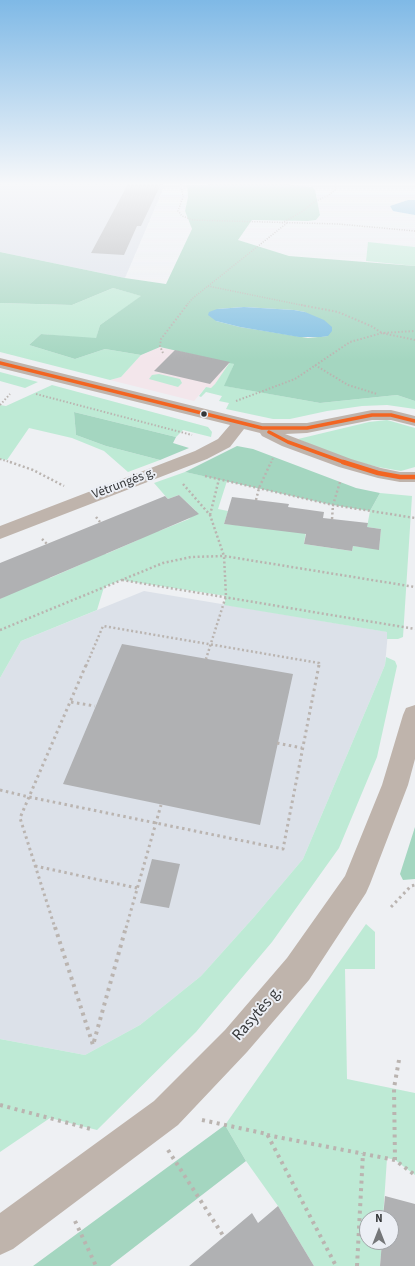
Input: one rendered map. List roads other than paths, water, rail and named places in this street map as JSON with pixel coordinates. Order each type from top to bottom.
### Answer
[{"type":"street","points":[[0,363],[262,428],[307,428],[372,415],[391,415],[415,421]]},
{"type":"street","name":"Vėtrungės g.","points":[[0,533],[201,454],[224,443],[240,423]]},
{"type":"street","points":[[262,428],[288,442],[345,464],[378,473],[400,477],[415,477]]},
{"type":"street","name":"Rasytės g.","points":[[0,1236],[150,1126],[236,1041],[298,969],[356,884],[395,785],[415,715]]},
{"type":"water","points":[[244,307],[305,312],[324,320],[332,327],[332,331],[328,336],[299,337],[240,327],[216,321],[208,315],[209,312],[217,309]]}]
